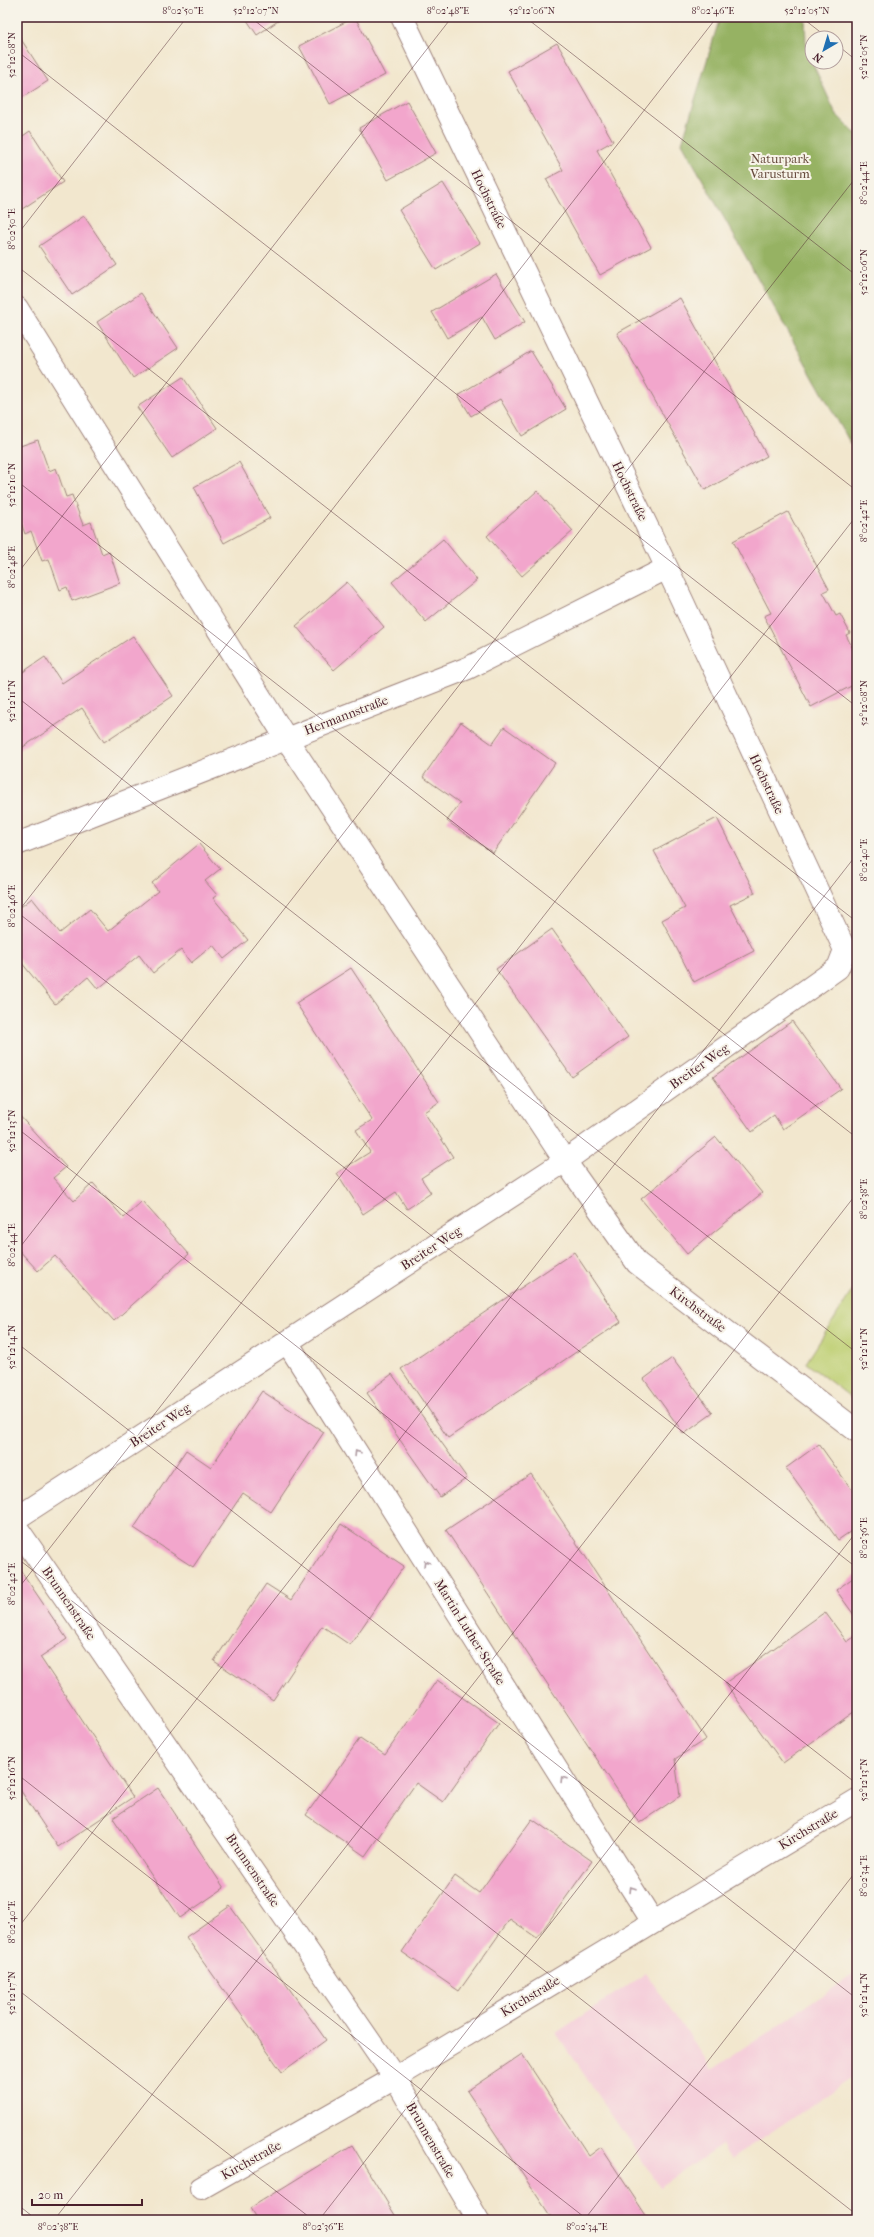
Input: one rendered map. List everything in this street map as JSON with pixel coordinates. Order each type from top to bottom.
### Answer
[{"type":"street","name":"Hochstraße","points":[[402,17],[667,568],[844,950],[838,968]]},
{"type":"street","name":"Kirchstraße","points":[[17,308],[286,738],[565,1161],[637,1263],[857,1431]]},
{"type":"street","name":"Hermannstraße","points":[[17,844],[468,668],[667,568]]},
{"type":"street","name":"Breiter Weg","points":[[17,1518],[565,1161],[838,968]]},
{"type":"street","name":"Martin-Luther-Straße","points":[[287,1342],[653,1922]]},
{"type":"street","name":"Brunnenstraße","points":[[17,1528],[395,2078],[478,2220]]},
{"type":"street","name":"Kirchstraße","points":[[201,2188],[395,2078],[857,1800]]},
{"type":"shaded area","points":[[857,1935],[857,1953],[848,1941]]},
{"type":"shaded area","points":[[857,1972],[857,2074],[731,2159],[722,2145],[660,2187],[556,2033],[646,1973],[712,2070]]},
{"type":"green space","name":"Naturpark Varusturm","points":[[720,17],[805,17],[804,70],[816,70],[836,114],[857,135],[857,455],[682,143]]},
{"type":"green space","points":[[857,1283],[857,1402],[806,1363]]},
{"type":"building","points":[[245,17],[284,17],[257,35]]},
{"type":"building","points":[[355,17],[385,75],[330,104],[299,46]]},
{"type":"building","points":[[17,33],[48,81],[17,101]]},
{"type":"building","points":[[557,43],[613,141],[597,150],[651,247],[600,275],[546,179],[563,170],[508,71]]},
{"type":"building","points":[[407,101],[436,153],[388,180],[359,128]]},
{"type":"building","points":[[30,131],[63,182],[19,211],[17,208],[17,140]]},
{"type":"building","points":[[443,183],[480,243],[436,270],[399,210]]},
{"type":"building","points":[[84,216],[117,265],[72,295],[39,246]]},
{"type":"building","points":[[496,274],[525,322],[495,340],[482,317],[447,338],[432,312]]},
{"type":"building","points":[[141,293],[178,348],[133,378],[97,322]]},
{"type":"building","points":[[680,298],[767,456],[705,490],[617,333]]},
{"type":"building","points":[[531,351],[566,409],[522,436],[500,399],[471,416],[458,395]]},
{"type":"building","points":[[183,377],[217,428],[172,458],[137,407]]},
{"type":"building","points":[[38,440],[49,471],[56,468],[66,497],[72,495],[83,525],[91,522],[102,554],[109,551],[120,583],[72,601],[67,587],[60,590],[49,559],[42,561],[31,531],[25,534],[17,511],[17,447]]},
{"type":"building","points":[[239,462],[270,518],[224,543],[194,487]]},
{"type":"building","points":[[537,491],[573,531],[522,576],[487,536]]},
{"type":"building","points":[[788,512],[829,589],[823,592],[836,616],[840,614],[850,633],[846,635],[857,657],[857,683],[811,707],[764,616],[771,613],[733,541]]},
{"type":"building","points":[[443,539],[477,580],[426,622],[392,582]]},
{"type":"building","points":[[347,582],[384,627],[334,670],[296,626]]},
{"type":"building","points":[[133,636],[173,696],[104,742],[82,708],[17,751],[17,676],[45,657],[62,683]]},
{"type":"building","points":[[461,722],[492,744],[504,727],[555,763],[493,853],[447,821],[460,803],[423,777]]},
{"type":"building","points":[[717,818],[755,893],[730,905],[754,951],[694,982],[662,920],[685,908],[654,851]]},
{"type":"building","points":[[199,844],[220,869],[205,881],[217,895],[213,898],[248,940],[224,959],[213,945],[191,963],[181,950],[153,973],[139,955],[98,989],[88,977],[55,1004],[17,957],[17,910],[32,898],[60,933],[90,909],[108,931],[158,891],[152,883]]},
{"type":"building","points":[[552,929],[628,1037],[572,1077],[496,969]]},
{"type":"building","points":[[351,968],[439,1102],[424,1112],[453,1157],[421,1178],[431,1193],[407,1209],[396,1192],[363,1214],[337,1173],[370,1152],[356,1130],[372,1120],[296,1003]]},
{"type":"building","points":[[792,1021],[841,1089],[783,1129],[774,1115],[752,1132],[713,1077]]},
{"type":"building","points":[[17,1113],[66,1167],[53,1178],[74,1201],[93,1183],[124,1218],[142,1201],[189,1254],[114,1321],[55,1256],[38,1271],[17,1248]]},
{"type":"building","points":[[716,1137],[762,1193],[687,1254],[641,1199]]},
{"type":"building","points":[[574,1252],[621,1322],[448,1438],[401,1369]]},
{"type":"building","points":[[672,1358],[713,1413],[684,1434],[644,1379]]},
{"type":"building","points":[[392,1374],[467,1478],[440,1497],[367,1393]]},
{"type":"building","points":[[262,1391],[324,1432],[271,1512],[243,1493],[193,1567],[134,1528],[186,1450],[211,1467]]},
{"type":"building","points":[[819,1444],[857,1497],[857,1527],[838,1540],[786,1468]]},
{"type":"building","points":[[531,1474],[706,1739],[675,1759],[680,1796],[639,1823],[446,1530]]},
{"type":"building","points":[[341,1524],[404,1566],[350,1645],[322,1626],[273,1700],[214,1661],[266,1584],[291,1600]]},
{"type":"building","points":[[17,1565],[67,1639],[40,1657],[133,1797],[58,1847],[17,1785]]},
{"type":"building","points":[[857,1575],[857,1619],[836,1590]]},
{"type":"building","points":[[825,1612],[847,1642],[857,1635],[857,1713],[855,1711],[783,1763],[725,1683]]},
{"type":"building","points":[[437,1680],[499,1723],[443,1802],[416,1783],[365,1856],[306,1815],[360,1738],[385,1755]]},
{"type":"building","points":[[158,1788],[224,1888],[180,1918],[113,1818]]},
{"type":"building","points":[[532,1819],[592,1861],[537,1938],[510,1919],[459,1991],[402,1952],[455,1876],[479,1893]]},
{"type":"building","points":[[230,1906],[326,2040],[282,2072],[186,1937]]},
{"type":"building","points":[[522,2054],[589,2156],[601,2147],[649,2220],[553,2220],[467,2091]]},
{"type":"building","points":[[352,2145],[398,2220],[257,2220],[250,2208]]},
{"type":"building","points":[[710,2216],[712,2220],[703,2220]]}]
